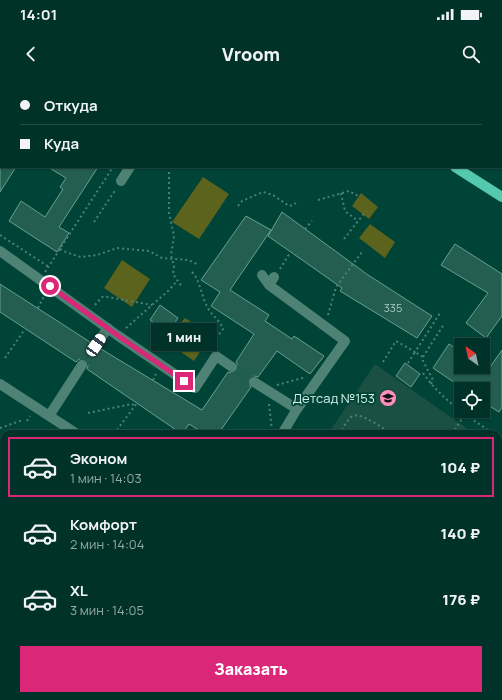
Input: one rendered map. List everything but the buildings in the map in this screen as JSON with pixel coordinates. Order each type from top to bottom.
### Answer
[{"type":"main road","points":[[457,168],[502,197]]},
{"type":"street","points":[[122,181],[129,168]]},
{"type":"street","points":[[0,251],[88,315],[195,388],[216,356],[232,367]]},
{"type":"street","points":[[262,275],[345,341],[297,409],[284,430]]},
{"type":"street","points":[[96,345],[108,328]]},
{"type":"street","points":[[49,416],[82,365]]},
{"type":"street","points":[[254,382],[297,409]]},
{"type":"street","points":[[0,384],[71,430]]},
{"type":"path","points":[[40,280],[112,168]]},
{"type":"path","points":[[169,168],[169,213],[174,236],[171,255],[174,266],[173,274],[182,287]]},
{"type":"path","points":[[94,222],[122,181]]},
{"type":"path","points":[[318,200],[349,191],[360,197]]},
{"type":"path","points":[[238,206],[242,201],[263,192],[273,195],[289,206],[296,203]]},
{"type":"path","points":[[341,193],[345,211],[358,221]]},
{"type":"path","points":[[344,239],[366,211]]},
{"type":"path","points":[[305,229],[312,222]]},
{"type":"path","points":[[0,235],[49,266]]},
{"type":"path","points":[[60,249],[81,257],[97,255],[118,248],[149,251],[162,258],[172,260],[188,260],[197,264]]},
{"type":"path","points":[[271,281],[291,251]]},
{"type":"path","points":[[325,325],[336,287],[362,252]]},
{"type":"path","points":[[192,272],[197,278],[207,307],[221,324],[223,329],[218,336]]},
{"type":"path","points":[[117,335],[168,292],[177,281]]},
{"type":"path","points":[[88,315],[102,297],[152,305]]},
{"type":"path","points":[[408,363],[440,313]]},
{"type":"path","points":[[431,384],[433,380],[423,361],[423,357],[444,324]]},
{"type":"path","points":[[5,358],[25,329]]},
{"type":"path","points":[[198,341],[212,332]]},
{"type":"path","points":[[383,362],[396,341],[423,357]]},
{"type":"path","points":[[265,389],[324,372]]},
{"type":"path","points":[[423,373],[431,384],[454,407]]},
{"type":"path","points":[[117,430],[138,403]]},
{"type":"path","points":[[88,413],[132,404],[135,406]]},
{"type":"path","points":[[269,404],[272,430]]},
{"type":"path","points":[[27,422],[31,415]]},
{"type":"path","points":[[342,430],[354,416],[360,416],[385,430]]},
{"type":"path","points":[[455,430],[462,418]]},
{"type":"path","points":[[471,418],[488,430]]},
{"type":"path","points":[[0,428],[23,420]]},
{"type":"shaded area","name":"Детсад №153","points":[[375,364],[469,430],[331,430]]},
{"type":"green space","points":[[203,177],[229,194],[199,239],[172,222]]},
{"type":"green space","points":[[361,193],[378,207],[369,219],[352,206]]},
{"type":"green space","points":[[370,224],[395,242],[385,258],[359,238]]},
{"type":"green space","points":[[122,260],[150,279],[132,307],[104,288]]},
{"type":"green space","points":[[185,318],[211,335],[194,361],[171,345],[177,327]]},
{"type":"tunnel","points":[[82,365],[96,345]]},
{"type":"tunnel","points":[[232,367],[254,382]]},
{"type":"place","name":"Детсад №153","points":[[388,398]]},
{"type":"route","points":[[50,286],[117,335],[184,381]]}]
